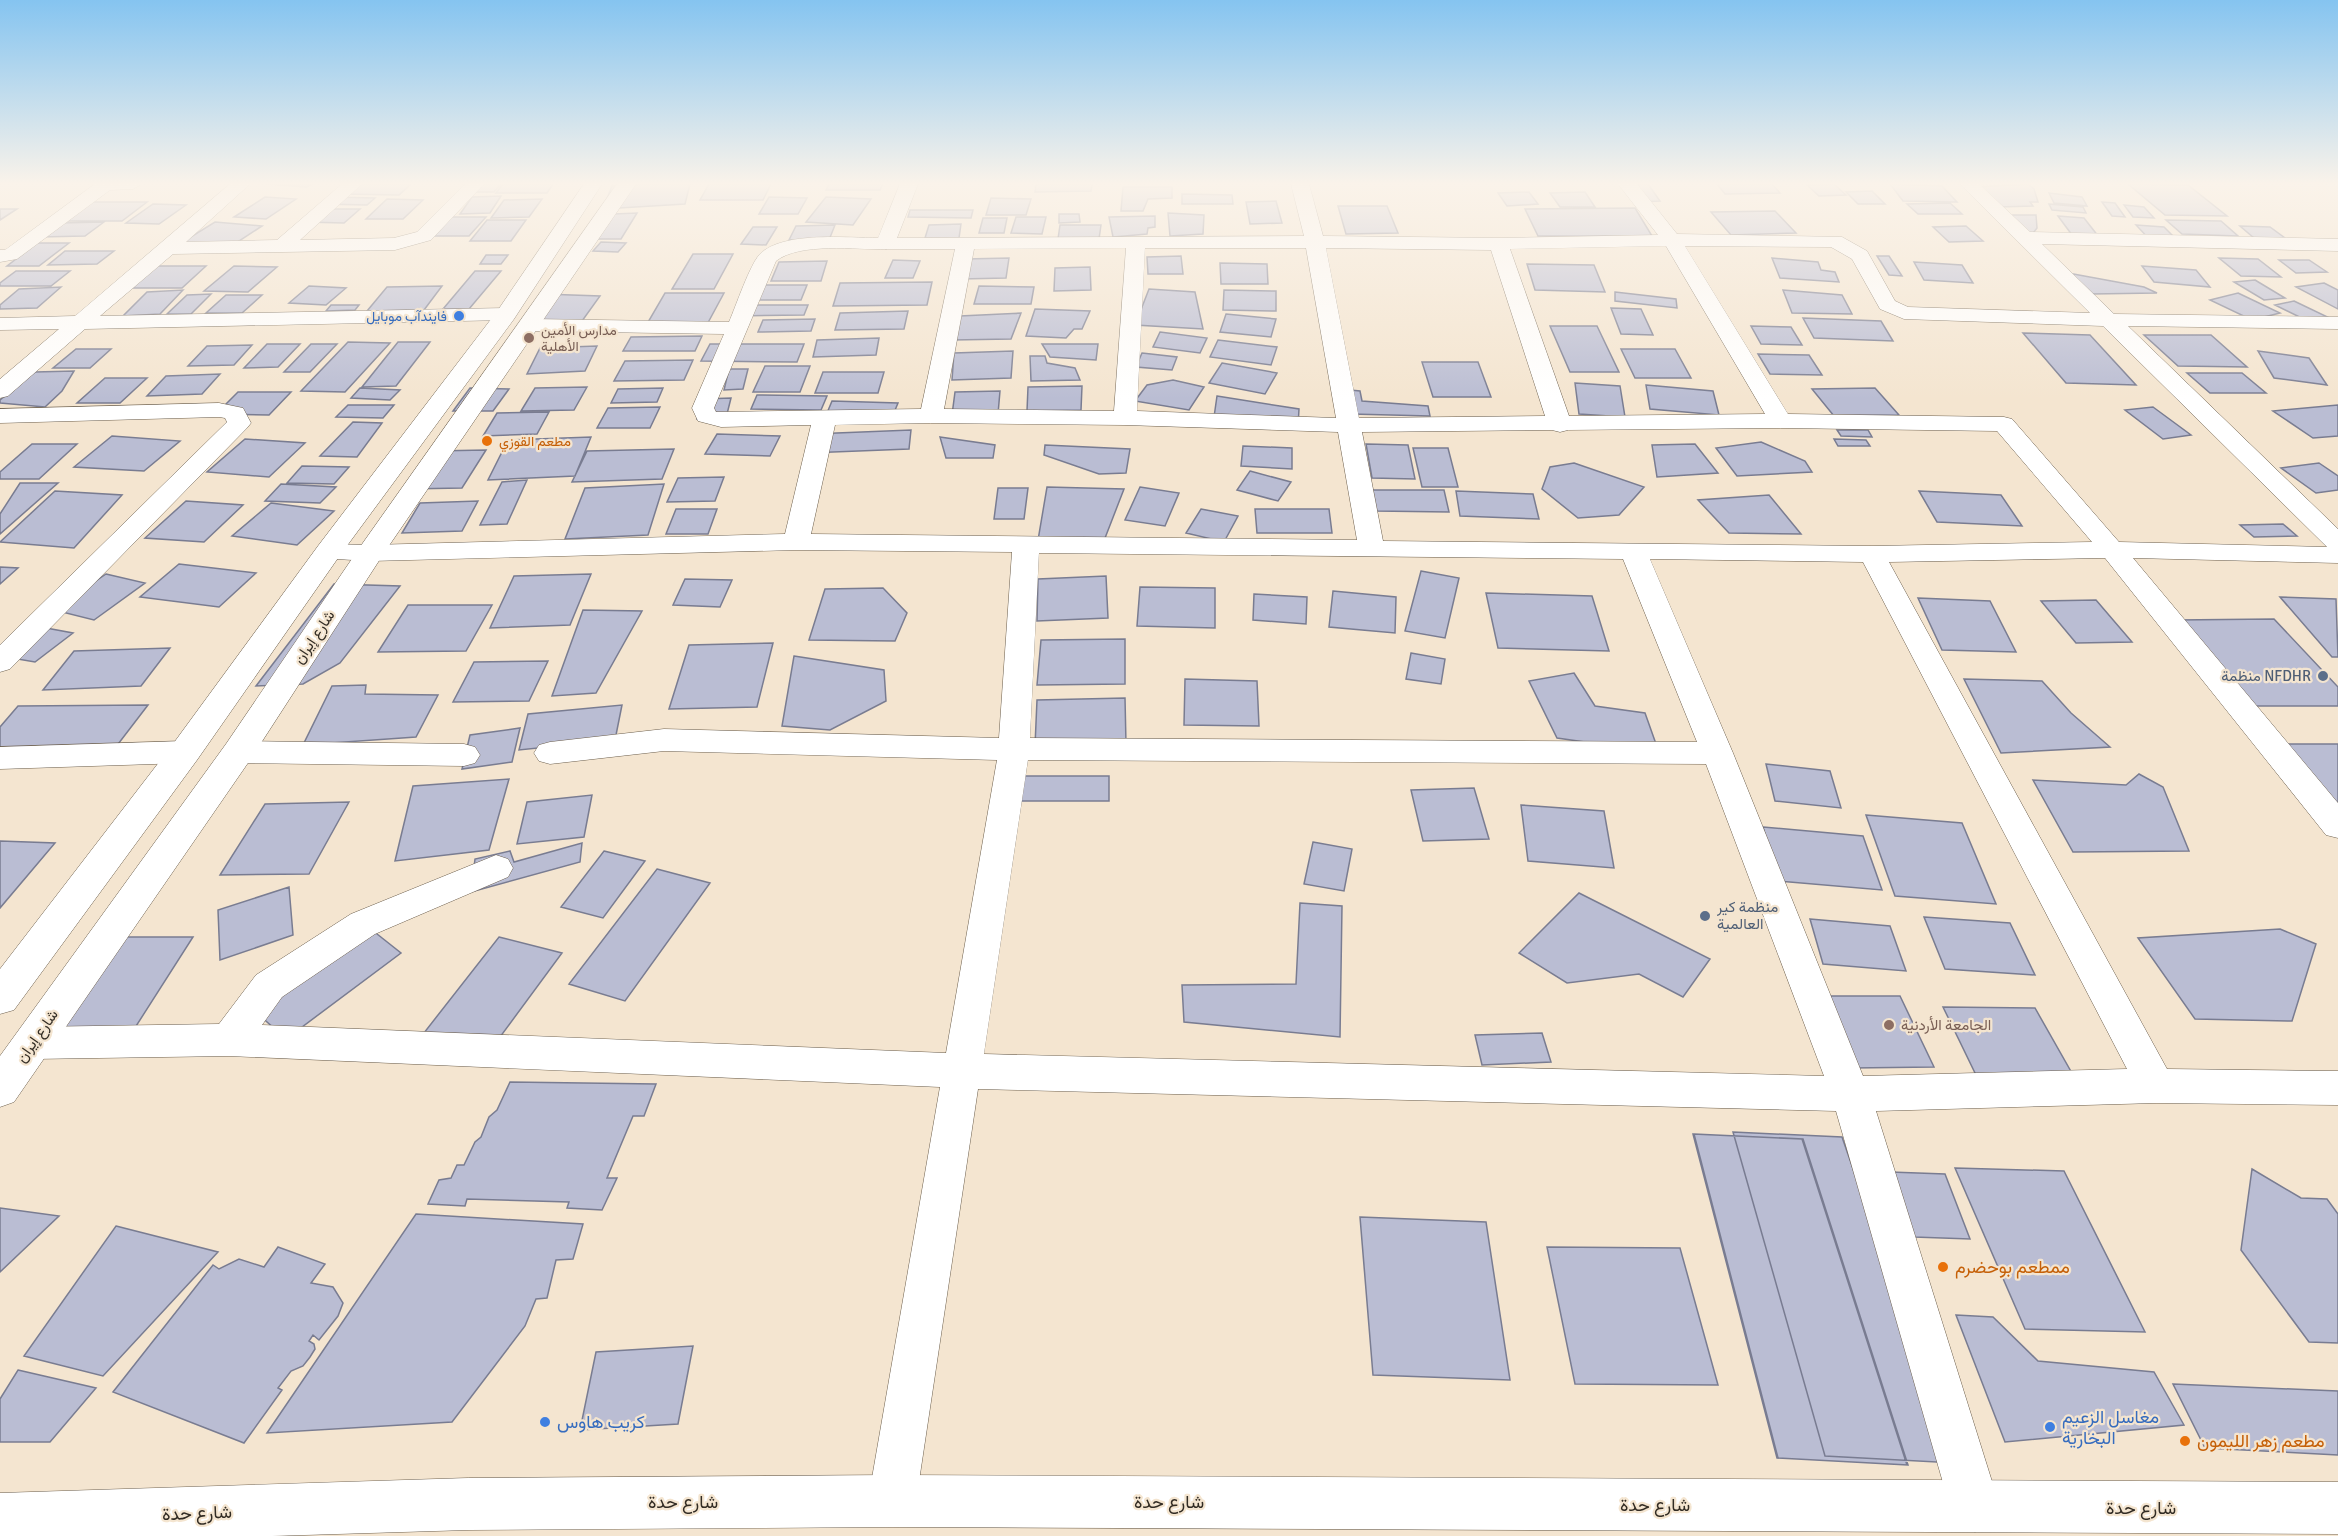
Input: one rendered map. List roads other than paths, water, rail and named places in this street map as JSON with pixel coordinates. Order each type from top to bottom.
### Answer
[{"type":"street","points":[[0,391],[80,321],[161,256]]},
{"type":"street","name":"شارع إيران","points":[[0,1089],[238,752],[370,553],[518,320],[553,256]]},
{"type":"street","name":"شارع إيران","points":[[0,998],[186,752],[328,552],[570,256]]},
{"type":"street","points":[[770,256],[767,258],[703,408],[706,416],[721,420],[932,416],[1125,418],[1350,425],[1560,425],[1781,421],[2004,424],[2112,550],[2338,826]]},
{"type":"street","points":[[932,416],[964,256]]},
{"type":"street","points":[[1125,418],[1135,256]]},
{"type":"street","points":[[1318,256],[1371,548]]},
{"type":"street","points":[[1503,256],[1560,425]]},
{"type":"street","points":[[1681,256],[1781,421]]},
{"type":"street","points":[[1860,256],[1887,305],[1904,313],[2110,320],[2338,323]]},
{"type":"street","points":[[2044,256],[2338,543]]},
{"type":"street","points":[[0,324],[80,321],[518,320],[738,328]]},
{"type":"street","points":[[0,416],[219,410],[235,413],[239,423],[0,662]]},
{"type":"street","points":[[795,542],[825,417]]},
{"type":"street","points":[[328,552],[370,553],[795,542],[1872,554],[2112,550],[2338,555]]},
{"type":"street","points":[[892,1501],[1014,749],[1026,543]]},
{"type":"street","points":[[1633,551],[1717,753],[1851,1094],[1975,1507]]},
{"type":"street","points":[[1872,554],[2156,1086]]},
{"type":"street","points":[[550,753],[664,740],[1014,749],[1717,753]]},
{"type":"street","points":[[0,758],[186,752]]},
{"type":"street","points":[[238,752],[464,754]]},
{"type":"street","points":[[229,1040],[269,986],[363,924],[496,868]]},
{"type":"street","points":[[32,1043],[229,1040],[962,1071],[1851,1094],[2156,1086],[2338,1088]]},
{"type":"street","name":"شارع حدة","points":[[0,1519],[468,1504],[892,1501],[2338,1508]]},
{"type":"place","name":"فايندآب موبايل","points":[[459,316]]},
{"type":"place","name":"مدارس الأمين الأهلية","points":[[529,338]]},
{"type":"place","name":"مطعم القوزي","points":[[487,441]]},
{"type":"place","name":"منظمة NFDHR","points":[[2323,676]]},
{"type":"place","name":"منظمة كير العالمية","points":[[1705,916]]},
{"type":"place","name":"الجامعة الأردنية","points":[[1889,1025]]},
{"type":"place","name":"ممطعم بوحضرم","points":[[1943,1267]]},
{"type":"place","name":"كريب هاوس","points":[[545,1422]]},
{"type":"place","name":"مغاسل الزعيم البخارية","points":[[2050,1427]]},
{"type":"place","name":"مطعم زهر الليمون","points":[[2185,1441]]}]
